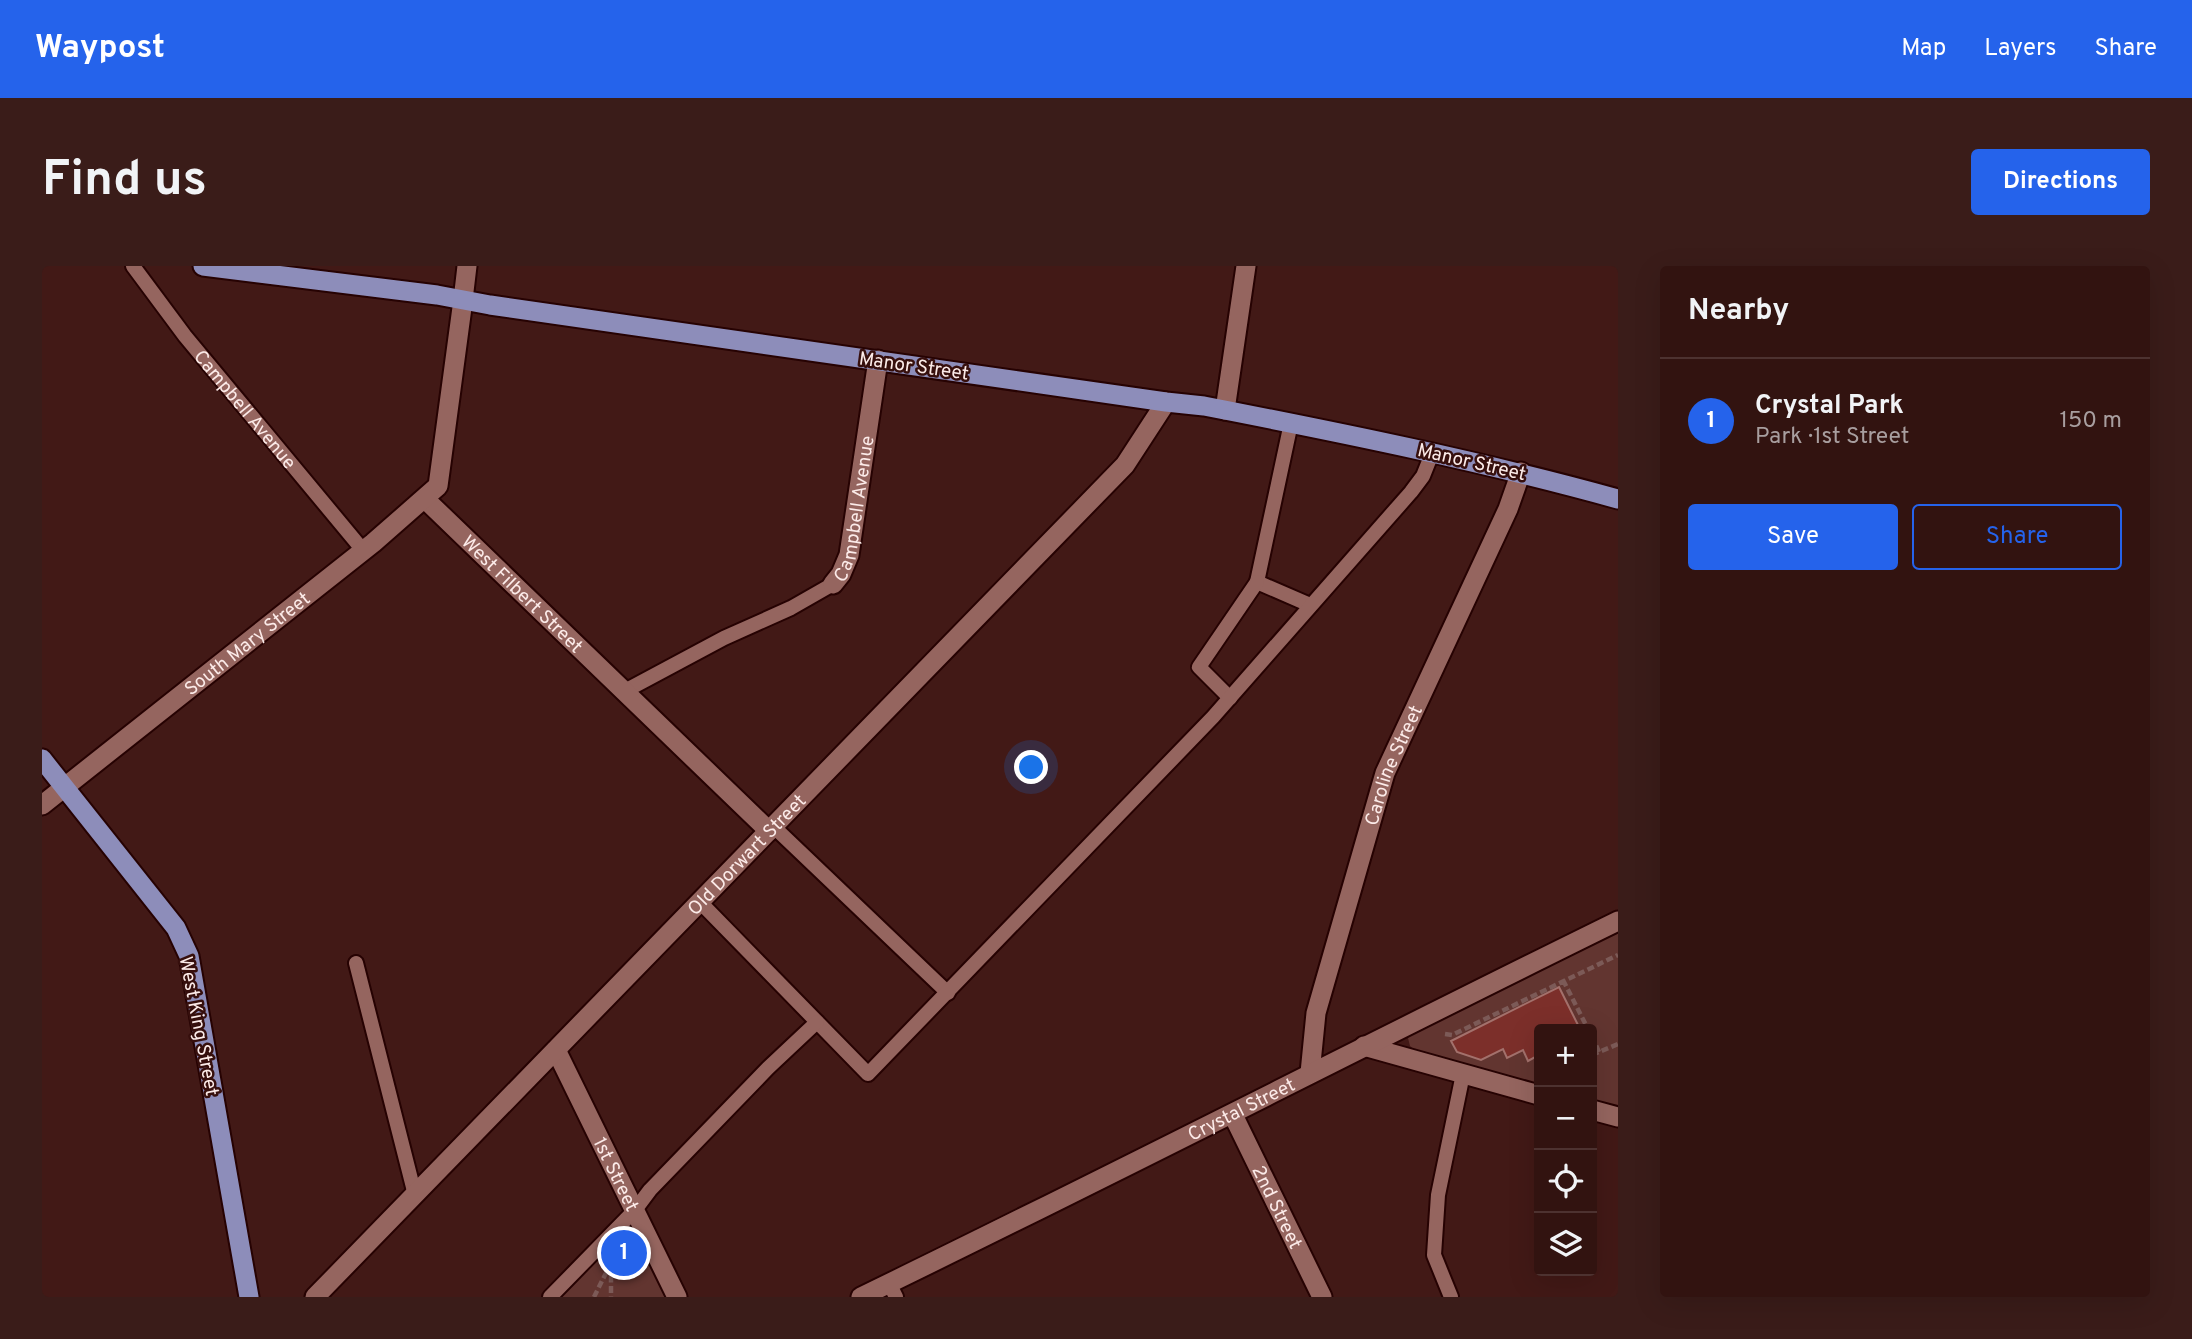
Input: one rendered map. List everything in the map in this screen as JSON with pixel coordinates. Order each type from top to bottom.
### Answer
[{"type":"main road","name":"Manor Street","points":[[203,266],[463,300],[1225,410],[1433,451],[1618,499]]},
{"type":"main road","name":"West King Street","points":[[42,759],[176,928],[189,956],[249,1297]]},
{"type":"street","points":[[425,499],[438,486],[467,266]]},
{"type":"street","points":[[1225,410],[1245,266]]},
{"type":"street","name":"Campbell Avenue","points":[[833,584],[841,574],[849,555],[878,360]]},
{"type":"street","name":"Old Dorwart Street","points":[[315,1297],[1125,465],[1166,402]]},
{"type":"street","name":"Caroline Street","points":[[1310,1073],[1316,1013],[1385,773],[1508,509],[1521,472]]},
{"type":"street","name":"South Mary Street","points":[[42,805],[425,499]]},
{"type":"street","name":"West Filbert Street","points":[[425,499],[623,692],[772,829]]},
{"type":"street","name":"Crystal Street","points":[[861,1297],[893,1290],[1310,1073],[1618,921]]},
{"type":"street","points":[[1364,1046],[1534,1094]]},
{"type":"street","name":"1st Street","points":[[556,1050],[677,1297]]},
{"type":"street","points":[[1597,1111],[1618,1117]]},
{"type":"street","name":"2nd Street","points":[[1233,1115],[1322,1297]]},
{"type":"lane","name":"Campbell Avenue","points":[[133,266],[185,336],[362,549]]},
{"type":"lane","points":[[1230,698],[1199,667],[1257,582],[1291,422]]},
{"type":"lane","points":[[700,902],[868,1074],[1230,698],[1411,492],[1423,476],[1433,451]]},
{"type":"lane","points":[[1257,582],[1310,605]]},
{"type":"lane","name":"Campbell Avenue","points":[[623,692],[724,638],[791,608],[833,584]]},
{"type":"lane","points":[[772,829],[948,993]]},
{"type":"lane","points":[[356,963],[415,1195]]},
{"type":"lane","points":[[550,1297],[704,1134],[817,1022]]},
{"type":"lane","points":[[1451,1297],[1434,1255],[1438,1195],[1463,1073]]},
{"type":"path","points":[[1438,1031],[1452,1035],[1618,955]]},
{"type":"path","points":[[1564,981],[1586,1024]]},
{"type":"path","points":[[1597,1053],[1618,1044]]},
{"type":"path","points":[[1597,1046],[1600,1052]]},
{"type":"path","points":[[594,1297],[611,1263]]},
{"type":"shaded area","points":[[1618,930],[1618,1109],[1597,1103],[1597,1024],[1534,1024],[1534,1086],[1416,1051],[1410,1046],[1408,1038],[1412,1031]]},
{"type":"shaded area","points":[[635,1210],[677,1297],[550,1297]]},
{"type":"building","points":[[1559,987],[1578,1024],[1534,1024],[1534,1058],[1528,1061],[1523,1050],[1507,1058],[1503,1049],[1481,1060],[1457,1052],[1451,1041]]},
{"type":"place","name":"Crystal Park","points":[[624,1253]]}]
